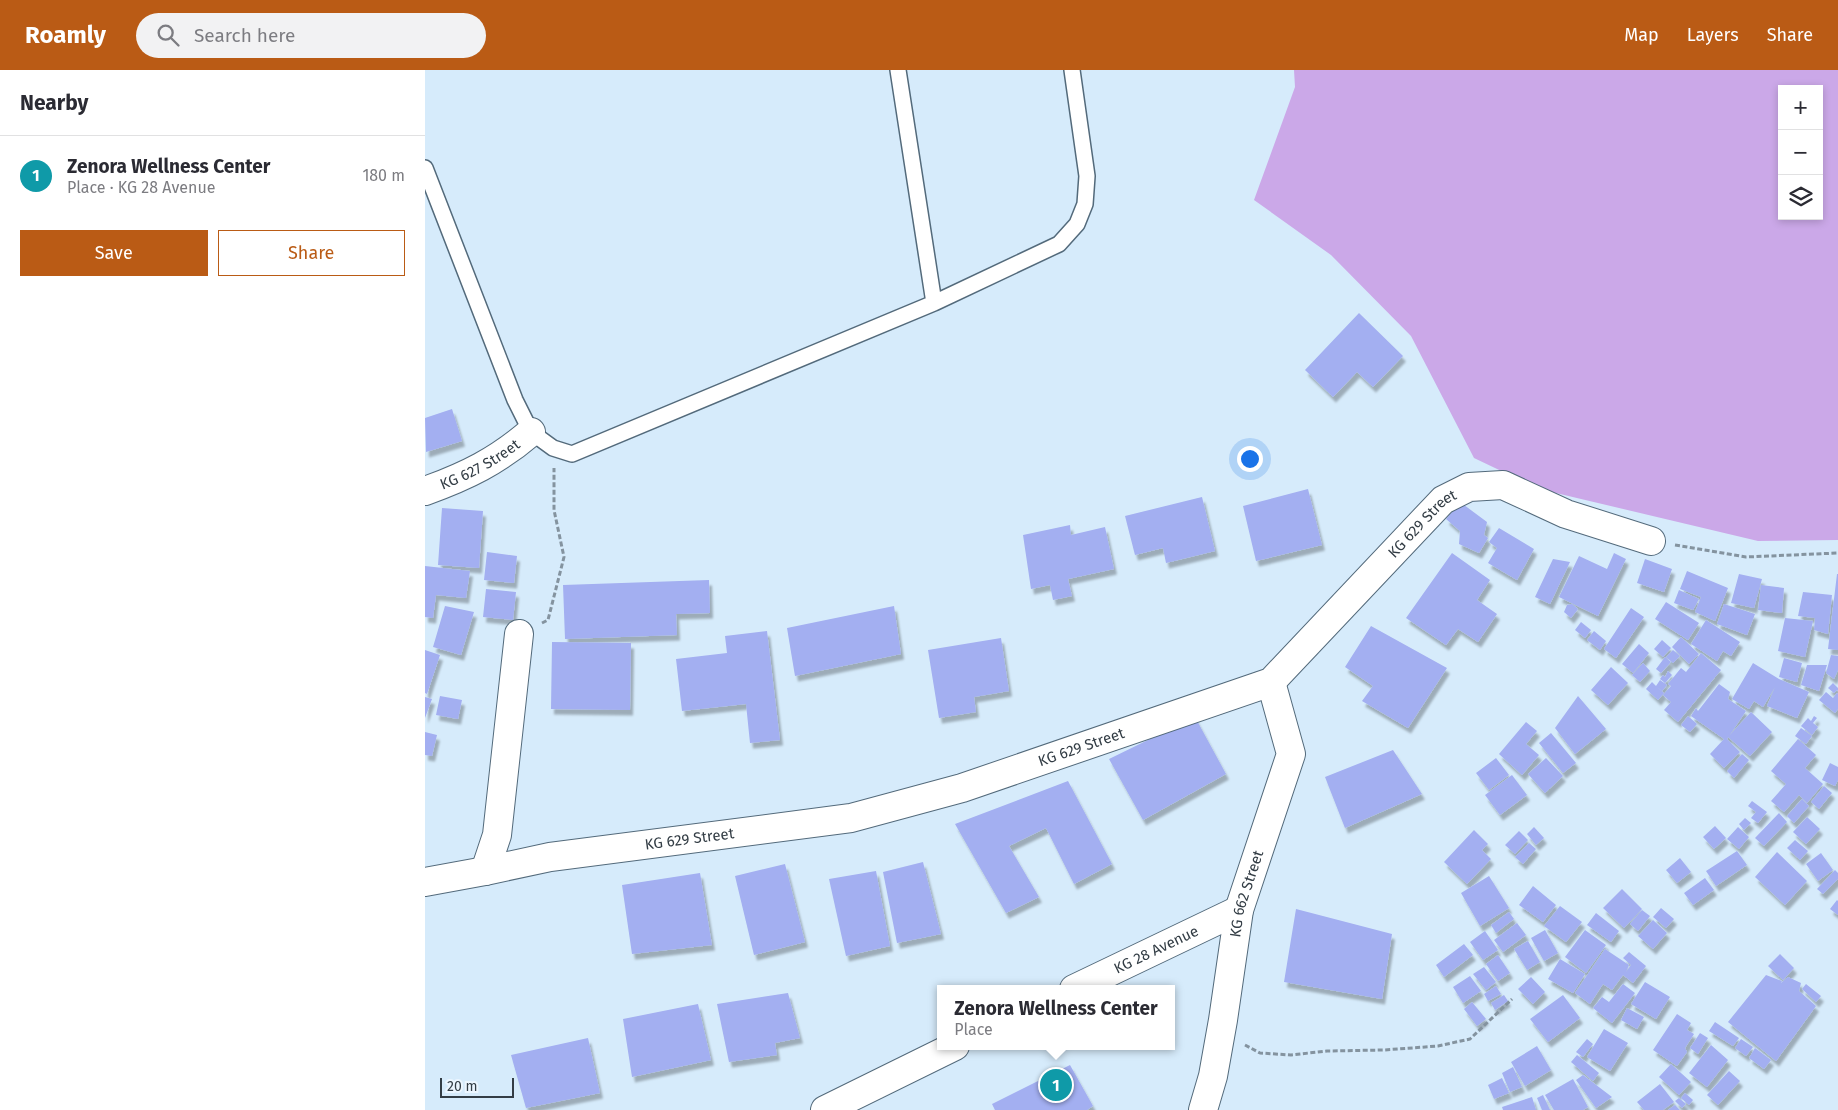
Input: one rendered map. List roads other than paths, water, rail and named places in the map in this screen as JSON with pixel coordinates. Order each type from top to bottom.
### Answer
[{"type":"street","name":"KG 627 Street","points":[[425,491],[461,478],[509,452],[542,440]]},
{"type":"street","name":"KG 629 Street","points":[[425,882],[550,857],[851,818],[962,788],[1271,682],[1443,500],[1469,487],[1503,485],[1566,514],[1651,541]]},
{"type":"street","points":[[485,871],[497,835],[519,634]]},
{"type":"street","name":"KG 662 Street","points":[[1203,1110],[1213,1076],[1239,910],[1291,754],[1271,682]]},
{"type":"street","name":"KG 28 Avenue","points":[[1082,985],[1239,910]]},
{"type":"street","points":[[825,1110],[947,1050]]},
{"type":"lane","points":[[898,70],[935,303]]},
{"type":"lane","points":[[425,168],[515,400],[542,440],[572,454],[935,303],[1059,244],[1077,224],[1085,204],[1087,176],[1072,70]]},
{"type":"place","name":"Zenora Wellness Center","points":[[1056,1085]]}]
